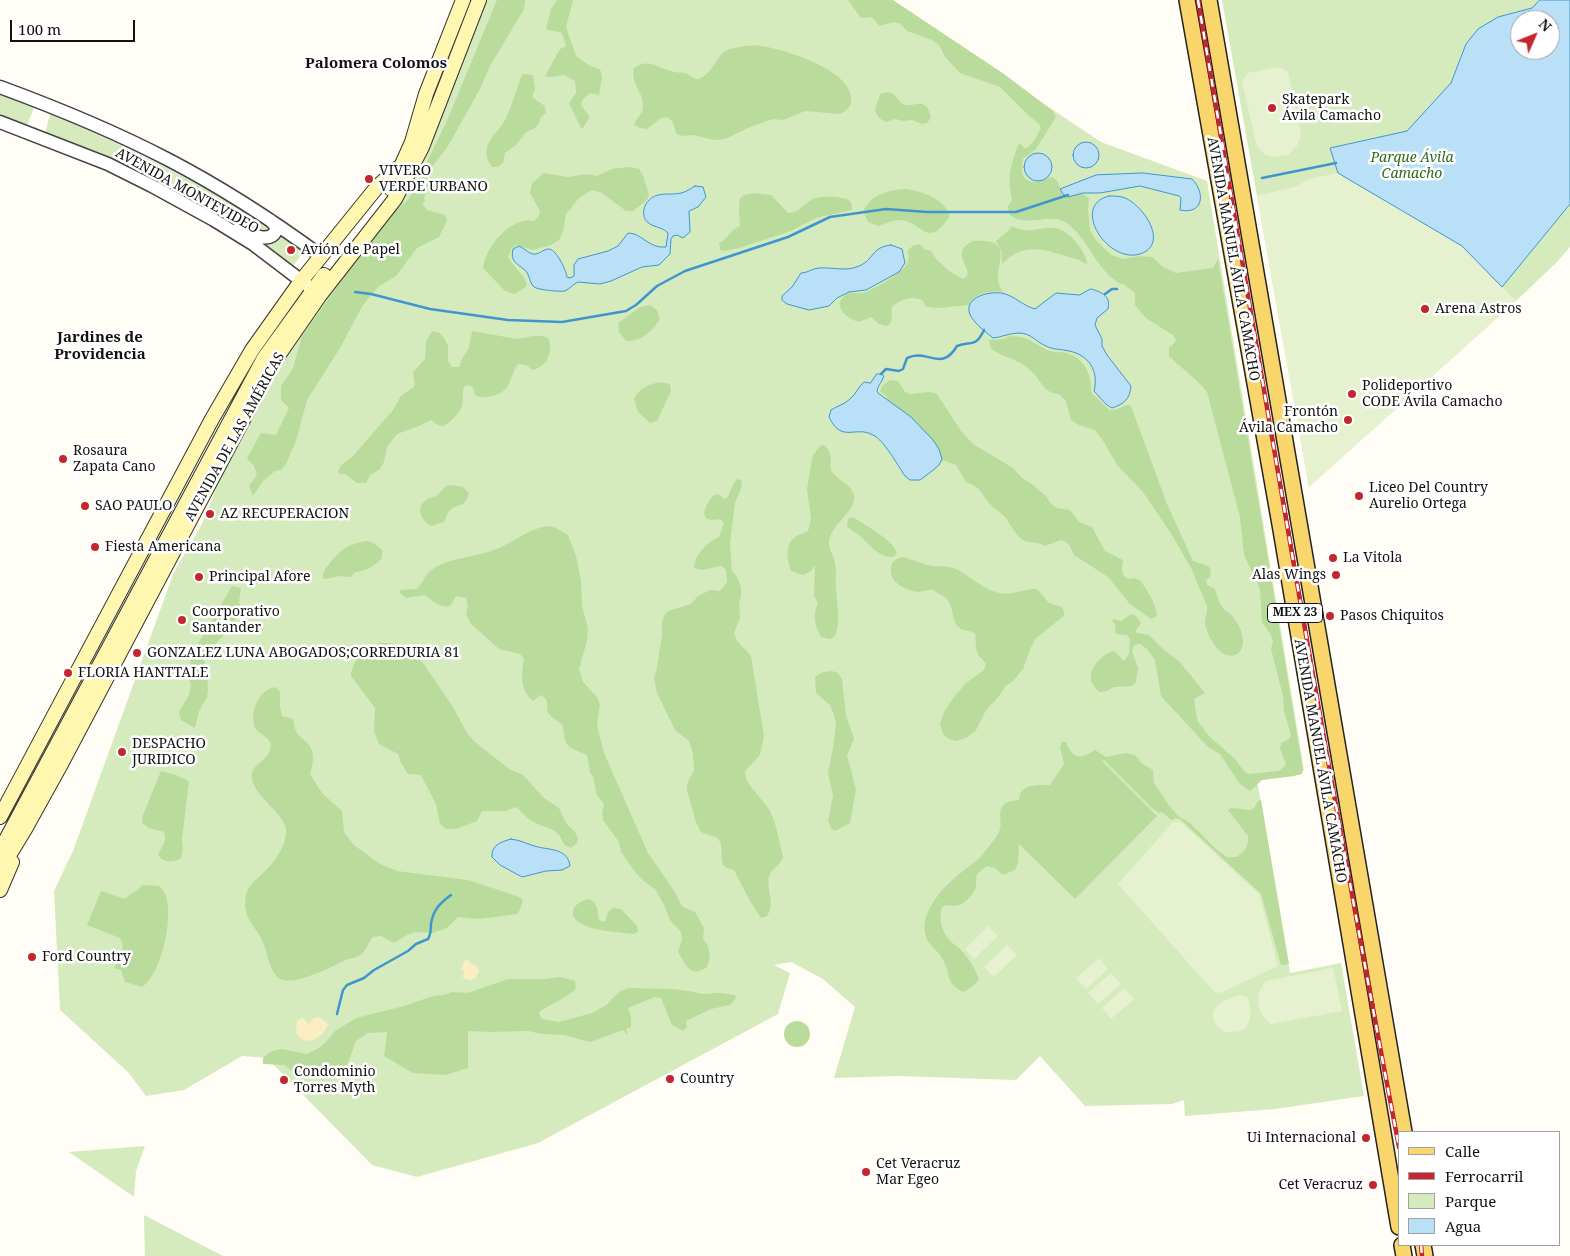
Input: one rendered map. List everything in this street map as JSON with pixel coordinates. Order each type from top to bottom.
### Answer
[{"type":"main road","name":"AVENIDA DE LAS AMÉRICAS","points":[[0,851],[264,358],[311,288],[388,196],[412,142],[426,94],[463,0]]},
{"type":"main road","name":"AVENIDA DE LAS AMÉRICAS","points":[[0,817],[212,419],[252,350],[395,199],[422,147],[479,0]]},
{"type":"main road","name":"AVENIDA MANUEL ÁVILA CAMACHO","points":[[1188,0],[1398,1221]]},
{"type":"main road","name":"AVENIDA MANUEL ÁVILA CAMACHO","points":[[1209,0],[1404,1131]]},
{"type":"main road","name":"AVENIDA DE LAS AMÉRICAS","points":[[0,870],[25,829],[272,364],[311,288],[321,256],[376,187],[403,164]]},
{"type":"main road","points":[[1319,758],[1332,763],[1344,780]]},
{"type":"main road","name":"AVENIDA DE LAS AMÉRICAS","points":[[0,890],[25,829]]},
{"type":"street","name":"AVENIDA MONTEVIDEO","points":[[0,87],[84,120],[167,159],[210,182],[270,220],[321,256]]},
{"type":"street","name":"AVENIDA MONTEVIDEO","points":[[0,122],[108,164],[152,186],[214,220],[252,244],[311,288]]},
{"type":"street","points":[[214,220],[267,238],[276,231],[275,225],[270,220]]},
{"type":"green space","points":[[485,0],[888,0],[1101,142],[1207,181],[1304,771],[1257,780],[1290,973],[1341,963],[1364,1096],[1275,1109],[1185,1116],[1184,1100],[1172,1104],[1085,1106],[1040,1056],[1016,1080],[898,1076],[834,1078],[855,1007],[823,979],[791,962],[774,965],[790,973],[778,1014],[538,1143],[417,1177],[372,1165],[267,1058],[242,1056],[184,1090],[146,1096],[128,1072],[60,1010],[54,891],[73,851],[174,572],[201,526],[213,497],[245,398],[323,297],[401,202]]},
{"type":"green space","points":[[497,0],[525,0],[524,9],[490,66],[480,89],[448,146],[429,171],[427,177],[428,186],[425,201],[422,204],[427,210],[445,215],[447,221],[439,237],[417,248],[396,276],[378,287],[363,305],[340,348],[307,400],[296,441],[286,464],[281,470],[275,471],[263,481],[253,496],[249,486],[257,475],[254,466],[247,458],[261,433],[276,435],[289,408],[281,400],[281,386],[293,368],[302,336],[386,218],[408,200],[446,123]]},
{"type":"green space","points":[[557,0],[573,0],[566,27],[576,56],[590,66],[600,69],[602,77],[599,95],[590,93],[582,100],[581,105],[590,117],[583,128],[581,128],[569,103],[576,93],[575,81],[564,75],[545,76],[560,49],[566,46],[562,33],[546,29],[551,9]]},
{"type":"green space","points":[[848,0],[893,0],[1004,74],[1053,111],[1056,117],[1036,149],[1023,159],[1023,174],[1028,181],[1033,182],[1052,177],[1057,181],[1063,194],[1076,195],[1083,193],[1089,199],[1090,230],[1095,239],[1111,255],[1123,259],[1140,256],[1152,257],[1163,267],[1176,273],[1213,268],[1218,259],[1303,769],[1302,774],[1262,780],[1250,791],[1240,784],[1220,754],[1208,747],[1161,696],[1155,660],[1147,649],[1140,644],[1134,645],[1132,651],[1138,668],[1136,682],[1132,686],[1114,687],[1107,691],[1099,692],[1093,684],[1091,674],[1095,665],[1102,658],[1114,651],[1124,661],[1129,654],[1130,639],[1127,635],[1116,634],[1116,626],[1112,621],[1113,619],[1121,621],[1133,614],[1141,623],[1136,630],[1137,633],[1149,635],[1165,651],[1179,661],[1205,693],[1194,699],[1198,722],[1210,737],[1235,759],[1244,771],[1248,774],[1279,771],[1286,765],[1280,748],[1281,743],[1289,739],[1291,735],[1271,649],[1273,641],[1262,622],[1260,589],[1244,555],[1240,517],[1207,392],[1169,356],[1169,348],[1176,341],[1174,336],[1146,318],[1135,305],[1135,293],[1123,284],[1120,284],[1100,266],[1082,238],[1071,226],[1058,219],[1022,220],[1009,214],[1008,206],[1012,200],[1010,172],[1015,153],[1018,145],[1021,144],[1024,148],[1027,148],[1034,141],[1041,128],[1039,124],[1000,87],[960,73],[945,57],[939,45],[932,40],[907,31],[901,24],[894,22],[879,26],[872,17],[861,18]]},
{"type":"green space","name":"Parque Ávila Camacho","points":[[1222,0],[1570,0],[1570,247],[1516,301],[1309,487]]},
{"type":"green space","points":[[743,46],[762,46],[800,56],[827,69],[839,77],[847,86],[851,96],[850,105],[840,114],[805,111],[783,120],[773,119],[725,139],[714,140],[693,135],[681,136],[676,133],[673,122],[667,117],[661,118],[647,129],[634,125],[642,112],[643,101],[635,84],[634,68],[639,65],[652,64],[673,72],[686,73],[696,79],[708,73],[724,52]]},
{"type":"green space","name":"Skatepark Ávila Camacho","points":[[1279,67],[1288,72],[1301,134],[1297,146],[1288,155],[1274,157],[1266,155],[1256,143],[1242,81],[1248,73]]},
{"type":"green space","points":[[523,74],[533,75],[535,90],[532,96],[545,106],[546,113],[541,117],[534,129],[526,132],[516,145],[505,153],[503,163],[498,167],[492,167],[486,152],[487,146],[506,118]]},
{"type":"green space","points":[[887,92],[894,95],[903,104],[922,104],[926,106],[931,118],[927,123],[922,124],[912,120],[895,119],[886,122],[879,118],[875,110],[880,94]]},
{"type":"green space","points":[[0,94],[35,105],[26,128],[0,118]]},
{"type":"green space","points":[[50,114],[163,166],[245,211],[271,228],[264,235],[253,228],[185,199],[124,165],[45,134]]},
{"type":"green space","points":[[629,167],[639,169],[643,175],[649,195],[647,200],[633,211],[626,211],[602,193],[592,190],[579,198],[566,214],[563,232],[559,240],[551,245],[533,250],[516,245],[511,249],[508,257],[524,278],[527,286],[515,294],[505,291],[483,268],[494,243],[508,228],[517,223],[534,221],[538,217],[540,211],[530,193],[532,183],[544,173],[568,177],[587,174],[597,176],[612,169]]},
{"type":"green space","name":"Polideportivo CODE Ávila Camacho","points":[[1338,173],[1462,246],[1516,301],[1309,487],[1257,196],[1298,186],[1308,179]]},
{"type":"green space","points":[[906,189],[932,197],[943,205],[950,216],[942,226],[930,233],[901,220],[878,226],[868,222],[863,211],[871,201],[881,194],[893,190]]},
{"type":"green space","points":[[754,193],[771,195],[788,213],[796,211],[816,198],[824,197],[849,200],[852,210],[816,218],[791,231],[739,248],[720,250],[719,243],[740,226],[740,198]]},
{"type":"green space","points":[[1011,226],[1030,230],[1053,228],[1061,230],[1079,246],[1086,257],[1087,264],[1047,251],[1029,250],[1011,256],[1002,264],[1002,252],[996,241]]},
{"type":"green space","points":[[278,233],[304,251],[293,266],[256,239]]},
{"type":"green space","points":[[973,241],[997,245],[1000,251],[999,285],[1004,292],[984,293],[975,297],[968,305],[935,308],[925,306],[923,301],[919,299],[907,299],[892,307],[892,321],[886,326],[879,324],[871,317],[859,322],[855,321],[846,316],[842,310],[839,303],[845,295],[866,292],[889,279],[906,266],[908,250],[914,245],[920,244],[924,249],[931,251],[936,259],[949,271],[963,279],[967,276],[968,272],[962,251],[967,244]]},
{"type":"green space","points":[[650,305],[657,310],[660,319],[642,338],[626,341],[619,332],[618,323],[640,307]]},
{"type":"green space","points":[[432,331],[440,333],[446,341],[448,361],[452,367],[459,367],[469,348],[472,331],[517,339],[542,336],[548,338],[550,353],[542,365],[533,370],[526,365],[518,364],[509,384],[498,394],[479,397],[475,395],[473,387],[465,386],[461,409],[447,424],[442,426],[431,420],[397,434],[387,447],[384,462],[379,470],[370,475],[366,483],[357,483],[345,474],[340,474],[338,472],[340,466],[353,456],[393,410],[401,396],[415,386],[413,372],[425,359],[426,341]]},
{"type":"green space","points":[[1010,336],[1028,339],[1050,351],[1075,356],[1089,374],[1091,392],[1109,410],[1115,410],[1127,405],[1131,406],[1167,504],[1193,561],[1208,566],[1211,570],[1210,577],[1206,580],[1207,585],[1215,589],[1222,607],[1233,617],[1239,626],[1243,645],[1238,653],[1232,656],[1226,655],[1214,644],[1205,625],[1207,606],[1191,568],[1172,535],[1143,492],[1117,465],[1095,430],[1079,425],[1071,420],[1066,401],[1059,394],[1046,389],[1026,366],[991,349],[989,340],[1003,339]]},
{"type":"green space","points":[[890,380],[898,381],[905,392],[910,394],[930,392],[937,394],[961,431],[973,444],[1013,468],[1022,478],[1046,496],[1051,504],[1057,508],[1070,510],[1079,522],[1092,527],[1105,551],[1123,560],[1122,571],[1125,577],[1140,580],[1153,602],[1157,616],[1151,619],[1130,604],[1108,577],[1074,555],[1066,542],[1061,540],[1045,546],[1020,538],[1006,518],[987,501],[978,489],[966,482],[956,465],[939,459],[894,413],[886,396],[880,391],[883,385]]},
{"type":"green space","points":[[661,382],[670,384],[671,391],[657,421],[650,423],[638,412],[634,399],[645,387]]},
{"type":"green space","points":[[824,445],[831,456],[830,466],[833,473],[848,485],[854,495],[852,506],[835,528],[829,541],[829,547],[836,566],[838,619],[835,636],[830,639],[821,637],[815,620],[818,603],[814,596],[815,565],[811,571],[803,575],[791,571],[788,555],[788,546],[793,539],[808,531],[811,519],[807,489],[812,459],[820,446]]},
{"type":"green space","points":[[737,479],[741,480],[742,486],[735,503],[730,544],[732,571],[741,587],[741,595],[739,603],[740,618],[734,633],[737,641],[751,656],[764,736],[760,755],[745,771],[748,782],[770,811],[783,857],[769,876],[771,906],[767,916],[761,918],[734,870],[724,866],[719,840],[716,837],[701,832],[696,822],[687,790],[687,784],[694,770],[693,754],[689,741],[675,730],[657,693],[654,678],[664,616],[668,611],[691,604],[698,596],[710,590],[720,591],[727,582],[726,570],[721,566],[702,570],[694,568],[699,553],[706,545],[719,537],[724,523],[720,519],[712,520],[705,517],[704,513],[707,504],[714,495],[719,494],[724,499],[727,498]]},
{"type":"green space","points":[[446,486],[463,487],[469,493],[465,502],[450,510],[444,522],[431,526],[422,517],[421,506],[429,498],[438,495]]},
{"type":"green space","points":[[853,517],[884,538],[897,553],[893,557],[883,555],[875,550],[847,526],[848,519]]},
{"type":"green space","points":[[546,526],[554,527],[568,535],[576,556],[581,581],[582,606],[588,628],[587,641],[579,669],[583,682],[597,697],[600,704],[597,726],[604,753],[648,853],[683,907],[695,912],[704,928],[703,939],[708,946],[710,957],[707,967],[701,970],[692,971],[686,965],[678,952],[682,939],[681,932],[670,920],[655,889],[636,873],[621,852],[619,842],[603,820],[604,804],[597,795],[587,755],[566,743],[563,726],[549,714],[544,697],[541,695],[533,701],[526,692],[522,682],[524,659],[520,654],[499,649],[471,624],[466,614],[468,605],[466,598],[456,596],[450,606],[443,606],[436,604],[425,595],[406,598],[399,592],[401,590],[417,589],[428,573],[435,567],[453,560],[493,551],[527,533]]},
{"type":"green space","points":[[366,541],[374,543],[382,550],[382,558],[377,563],[359,572],[355,572],[351,577],[323,578],[326,569],[341,551],[354,544]]},
{"type":"green space","points":[[903,557],[928,565],[954,568],[983,586],[999,593],[1008,594],[1037,589],[1049,603],[1062,607],[1064,612],[1064,616],[1036,638],[1023,669],[1012,682],[1005,686],[1000,695],[986,710],[976,730],[968,737],[957,741],[949,739],[943,734],[940,724],[944,712],[966,683],[984,670],[986,664],[977,652],[975,634],[958,627],[949,601],[946,598],[933,590],[918,592],[907,589],[895,581],[892,577],[891,566],[893,562]]},
{"type":"green space","points":[[232,586],[241,588],[239,602],[242,610],[224,634],[203,656],[207,672],[208,691],[207,697],[199,711],[195,728],[181,720],[179,712],[189,695],[191,685],[188,677],[192,654]]},
{"type":"green space","points":[[379,643],[401,645],[423,663],[453,707],[467,733],[475,742],[509,769],[523,775],[544,798],[559,808],[566,823],[575,832],[578,838],[577,843],[571,848],[564,843],[555,831],[533,822],[515,807],[506,811],[482,811],[477,821],[456,829],[446,829],[440,824],[436,804],[421,775],[408,774],[398,754],[379,744],[374,731],[375,708],[351,676],[354,665],[360,656]]},
{"type":"green space","points":[[829,671],[837,672],[842,679],[846,715],[854,739],[847,755],[856,789],[850,823],[835,831],[831,828],[828,821],[833,795],[828,773],[836,724],[830,705],[816,693],[815,677]]},
{"type":"green space","points":[[276,687],[280,692],[282,716],[293,719],[297,733],[311,747],[313,760],[310,774],[322,793],[342,811],[344,832],[354,845],[380,864],[397,871],[468,880],[514,895],[523,901],[518,914],[479,919],[458,917],[447,928],[432,933],[415,932],[394,943],[381,936],[373,937],[360,955],[323,971],[293,980],[285,980],[275,975],[264,944],[247,915],[245,903],[249,888],[276,858],[286,835],[285,824],[282,819],[258,792],[252,779],[254,768],[267,756],[271,745],[269,740],[256,729],[253,717],[254,710],[264,692]]},
{"type":"green space","points":[[1062,742],[1066,742],[1071,752],[1078,756],[1095,750],[1106,757],[1125,753],[1135,755],[1141,763],[1153,770],[1154,783],[1178,816],[1190,823],[1217,850],[1227,857],[1237,857],[1245,850],[1248,843],[1248,836],[1228,810],[1231,808],[1251,810],[1261,800],[1289,964],[1281,965],[1261,894],[1180,819],[1171,820],[1162,812],[1159,813],[1152,808],[1104,760],[1102,761],[1157,816],[1075,899],[1019,844],[1018,863],[1015,870],[1003,875],[995,868],[987,866],[977,874],[976,886],[969,897],[959,905],[942,907],[941,912],[941,921],[945,934],[969,959],[979,980],[963,992],[957,988],[950,981],[942,958],[926,937],[925,924],[927,915],[942,890],[979,859],[993,842],[1000,829],[1001,811],[1004,804],[1019,800],[1022,790],[1030,786],[1050,785],[1064,764],[1060,747]]},
{"type":"green space","points":[[161,771],[189,781],[182,839],[183,849],[181,858],[175,861],[163,860],[158,855],[165,841],[164,832],[149,828],[142,823],[143,815]]},
{"type":"green space","points":[[1172,823],[1182,823],[1259,894],[1278,966],[1220,993],[1215,992],[1208,985],[1118,884]]},
{"type":"green space","points":[[142,885],[159,886],[163,891],[168,906],[168,918],[167,931],[160,958],[149,980],[142,987],[125,982],[121,970],[114,968],[123,946],[120,938],[87,925],[101,891],[125,899]]},
{"type":"green space","points":[[588,899],[593,901],[597,908],[599,920],[605,922],[608,912],[613,908],[621,909],[637,926],[638,932],[633,934],[608,931],[588,927],[580,923],[574,918],[573,911],[579,903]]},
{"type":"green space","points":[[988,926],[998,936],[974,959],[965,949]]},
{"type":"green space","points":[[1007,945],[1017,955],[994,977],[984,967]]},
{"type":"green space","points":[[1099,958],[1108,969],[1086,989],[1076,978]]},
{"type":"green space","points":[[1333,968],[1342,1011],[1271,1024],[1266,1020],[1260,1009],[1258,997],[1266,981]]},
{"type":"green space","points":[[1111,973],[1121,984],[1098,1004],[1088,993]]},
{"type":"green space","points":[[560,977],[575,981],[576,989],[539,1012],[541,1019],[559,1022],[592,1013],[608,1004],[619,992],[628,988],[671,989],[702,994],[719,993],[735,995],[736,998],[730,1005],[711,1009],[686,1021],[687,1027],[683,1031],[672,1025],[661,998],[655,997],[628,1008],[631,1016],[631,1027],[626,1029],[628,1035],[623,1030],[590,1042],[564,1035],[528,1031],[468,1031],[468,1068],[445,1075],[413,1073],[384,1056],[387,1032],[368,1033],[356,1041],[344,1073],[324,1074],[312,1078],[294,1073],[285,1065],[263,1064],[263,1058],[270,1052],[281,1049],[307,1054],[319,1048],[335,1031],[356,1018],[404,1006],[433,996],[452,992],[468,993],[508,979]]},
{"type":"green space","points":[[1124,988],[1134,999],[1111,1019],[1102,1008]]},
{"type":"green space","points":[[1238,995],[1248,997],[1249,1022],[1244,1030],[1224,1031],[1214,1022],[1214,1010],[1217,1006]]},
{"type":"green space","points":[[797,1021],[806,1025],[810,1034],[806,1043],[797,1047],[788,1043],[784,1034],[788,1025]]},
{"type":"green space","points":[[145,1146],[136,1171],[134,1197],[69,1152]]},
{"type":"green space","points":[[144,1215],[223,1256],[145,1256]]},
{"type":"sand","points":[[467,959],[471,964],[476,965],[479,971],[475,979],[463,978],[464,972],[461,969]]},
{"type":"sand","points":[[317,1017],[328,1024],[326,1029],[314,1040],[304,1040],[296,1032],[297,1021],[301,1018],[309,1024]]},
{"type":"water","points":[[1540,0],[1570,0],[1570,204],[1502,287],[1462,246],[1338,173],[1330,148],[1407,131],[1451,83],[1466,44],[1478,29],[1498,17],[1510,14],[1510,60],[1560,60],[1560,10],[1524,10],[1532,8]]},
{"type":"water","points":[[1086,142],[1095,146],[1099,155],[1095,164],[1086,168],[1077,164],[1073,155],[1077,146]]},
{"type":"water","points":[[1038,153],[1048,157],[1052,167],[1048,177],[1038,181],[1028,177],[1024,167],[1028,157]]},
{"type":"water","points":[[1143,173],[1192,179],[1199,190],[1200,202],[1198,206],[1188,211],[1180,210],[1181,198],[1179,196],[1140,186],[1100,193],[1083,193],[1068,197],[1060,189],[1096,175]]},
{"type":"water","points":[[695,186],[703,187],[706,197],[698,207],[689,211],[690,232],[683,238],[677,235],[673,236],[670,254],[659,265],[642,267],[600,284],[578,282],[565,291],[559,291],[534,287],[527,272],[513,259],[513,249],[519,246],[533,254],[548,249],[551,250],[560,260],[567,277],[570,278],[574,276],[574,265],[578,259],[608,251],[618,246],[628,233],[637,235],[655,246],[666,247],[668,233],[647,222],[644,216],[645,206],[657,195],[681,193]]},
{"type":"water","points":[[1109,196],[1125,198],[1139,208],[1146,216],[1153,234],[1153,242],[1149,249],[1140,254],[1128,255],[1116,250],[1105,242],[1093,221],[1093,210],[1098,201]]},
{"type":"water","points":[[891,245],[902,249],[905,263],[899,272],[866,290],[849,292],[837,298],[829,306],[809,310],[787,304],[782,300],[782,296],[792,287],[801,273],[817,268],[854,268],[868,260],[880,248]]},
{"type":"water","points":[[1091,289],[1105,295],[1109,305],[1108,309],[1097,318],[1095,325],[1102,339],[1102,346],[1131,386],[1126,400],[1112,408],[1094,391],[1094,371],[1082,356],[1049,347],[1023,333],[993,338],[970,315],[970,304],[974,299],[986,294],[1006,294],[1035,309],[1056,293],[1079,295]]},
{"type":"water","points":[[877,374],[884,376],[877,391],[878,393],[911,417],[939,449],[942,459],[939,465],[920,480],[910,480],[905,476],[886,448],[873,435],[866,432],[844,432],[839,430],[829,417],[831,410],[848,401],[864,382],[870,383]]},
{"type":"water","points":[[511,839],[558,851],[566,856],[570,866],[562,870],[546,871],[522,877],[500,865],[492,857],[495,847]]},
{"type":"waterway","points":[[1262,178],[1336,163]]},
{"type":"waterway","points":[[355,292],[371,294],[430,309],[508,320],[562,322],[626,311],[636,305],[657,286],[685,271],[788,237],[830,217],[886,209],[927,212],[1016,212],[1068,195]]},
{"type":"waterway","points":[[1105,294],[1112,289],[1117,289]]},
{"type":"waterway","points":[[881,374],[886,369],[899,371],[903,369],[907,358],[915,356],[945,358],[957,346],[979,339],[984,330]]},
{"type":"waterway","points":[[337,1014],[343,990],[347,985],[364,978],[416,944],[428,939],[435,911],[451,895]]},
{"type":"railway","points":[[1198,0],[1320,718],[1398,1142]]},
{"type":"railway","points":[[1421,1246],[1422,1256]]},
{"type":"place","name":"Skatepark Ávila Camacho","points":[[1272,108]]},
{"type":"place","name":"VIVERO VERDE URBANO","points":[[369,179]]},
{"type":"place","name":"Avión de Papel","points":[[291,250]]},
{"type":"place","name":"Arena Astros","points":[[1425,309]]},
{"type":"place","name":"Polideportivo CODE Ávila Camacho","points":[[1352,394]]},
{"type":"place","name":"Frontón Ávila Camacho","points":[[1348,420]]},
{"type":"place","name":"Rosaura Zapata Cano","points":[[63,459]]},
{"type":"place","name":"Liceo Del Country Aurelio Ortega","points":[[1359,496]]},
{"type":"place","name":"SAO PAULO","points":[[85,506]]},
{"type":"place","name":"AZ RECUPERACION","points":[[210,514]]},
{"type":"place","name":"Fiesta Americana","points":[[95,547]]},
{"type":"place","name":"La Vitola","points":[[1333,558]]},
{"type":"place","name":"Alas Wings","points":[[1336,575]]},
{"type":"place","name":"Principal Afore","points":[[199,577]]},
{"type":"place","name":"Pasos Chiquitos","points":[[1330,616]]},
{"type":"place","name":"Coorporativo Santander","points":[[182,620]]},
{"type":"place","name":"GONZALEZ LUNA ABOGADOS;CORREDURIA 81","points":[[137,653]]},
{"type":"place","name":"FLORIA HANTTALE","points":[[68,673]]},
{"type":"place","name":"DESPACHO JURIDICO","points":[[122,752]]},
{"type":"place","name":"Ford Country","points":[[32,957]]},
{"type":"place","name":"Country","points":[[670,1079]]},
{"type":"place","name":"Condominio Torres Myth","points":[[284,1080]]},
{"type":"place","name":"Ui Internacional","points":[[1366,1138]]},
{"type":"place","name":"Cet Veracruz Mar Egeo","points":[[866,1172]]},
{"type":"place","name":"Cet Veracruz","points":[[1373,1185]]},
{"type":"district","name":"Palomera Colomos","points":[[376,64]]},
{"type":"district","name":"Jardines de Providencia","points":[[100,346]]}]
